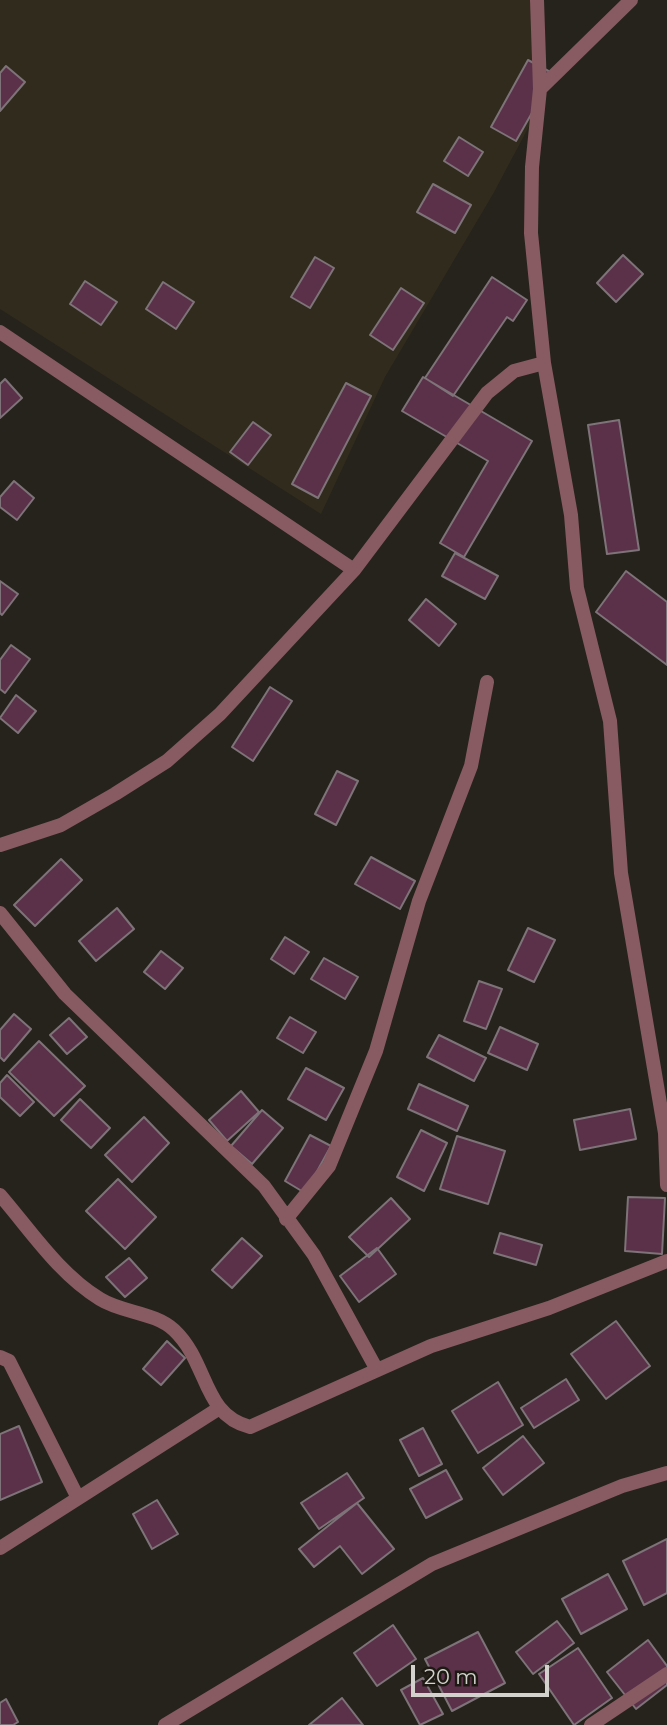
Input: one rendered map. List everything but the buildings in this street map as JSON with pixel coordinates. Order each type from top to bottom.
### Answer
[{"type":"street","points":[[537,0],[540,89],[532,167],[531,233],[544,363],[571,515],[577,588],[610,722],[621,873],[665,1133],[667,1185]]},
{"type":"street","points":[[540,89],[631,0]]},
{"type":"street","points":[[0,332],[354,570]]},
{"type":"street","points":[[0,845],[61,825],[167,761],[220,714],[354,570],[487,393],[514,371],[544,363]]},
{"type":"street","points":[[286,1219],[329,1166],[376,1051],[419,901],[471,765],[487,682]]},
{"type":"street","points":[[0,913],[65,994],[264,1186],[314,1255],[377,1370]]},
{"type":"street","points":[[0,1195],[51,1257],[101,1300],[173,1328],[196,1358],[218,1409],[236,1423],[250,1427],[431,1346],[550,1308],[667,1261]]},
{"type":"street","points":[[0,1357],[9,1361],[78,1498]]},
{"type":"street","points":[[0,1548],[218,1409]]},
{"type":"street","points":[[165,1725],[432,1564],[622,1486],[667,1472]]},
{"type":"street","points":[[591,1725],[667,1674]]},
{"type":"shaded area","points":[[0,0],[537,0],[542,102],[493,194],[385,377],[321,514],[0,309]]}]
